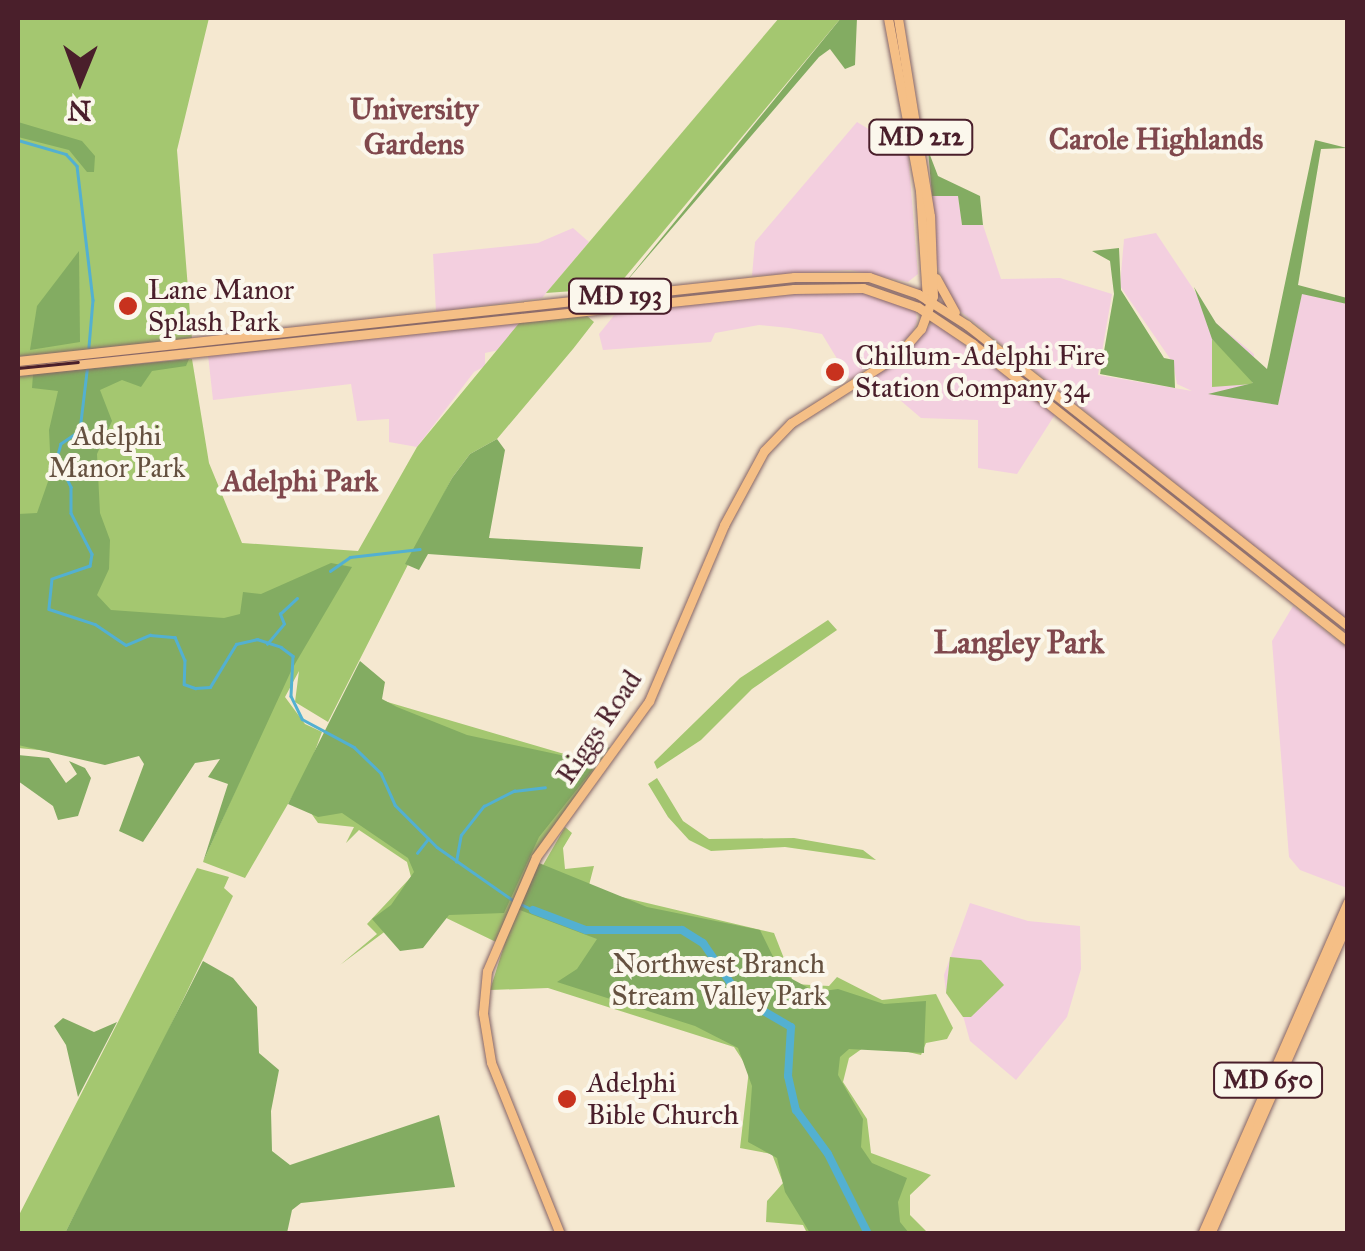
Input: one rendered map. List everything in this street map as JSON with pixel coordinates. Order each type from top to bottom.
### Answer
[{"type":"main road","name":"Riggs Road","points":[[888,18],[916,164],[928,262]]},
{"type":"main road","name":"Riggs Road","points":[[560,1234],[497,1080],[484,1032],[485,978],[518,894],[543,846],[648,702],[722,529],[764,450],[786,427],[898,355],[928,313],[926,166],[898,18]]},
{"type":"main road","points":[[894,284],[915,283],[928,262]]},
{"type":"main road","points":[[928,262],[943,297],[967,325]]},
{"type":"main road","name":"MD 193","points":[[104,358],[809,276],[894,284],[929,300],[967,325],[1348,626]]},
{"type":"main road","name":"MD 193","points":[[18,361],[104,358],[812,287],[863,288],[928,313],[1348,640]]},
{"type":"main road","name":"MD 193","points":[[18,371],[78,360]]},
{"type":"main road","name":"MD 650","points":[[1202,1234],[1348,902]]},
{"type":"main road","name":"MD 650","points":[[1210,1234],[1348,921]]},
{"type":"shaded area","points":[[857,122],[908,153],[918,274],[908,282],[850,270],[752,276],[755,242]]},
{"type":"shaded area","points":[[958,195],[962,224],[983,225],[1001,279],[1060,278],[1112,294],[1098,375],[1192,391],[1177,384],[1173,363],[1120,286],[1124,239],[1156,233],[1216,323],[1254,354],[1254,401],[1278,404],[1302,293],[1347,304],[1347,620],[955,307],[936,263],[932,196]]},
{"type":"shaded area","points":[[573,228],[589,242],[542,298],[436,312],[433,254],[538,243]]},
{"type":"shaded area","points":[[802,291],[857,292],[897,302],[916,312],[917,322],[911,335],[850,380],[822,334],[789,328],[759,325],[715,333],[711,342],[603,350],[599,334],[616,313]]},
{"type":"shaded area","points":[[520,322],[499,350],[485,353],[485,366],[474,372],[417,447],[389,442],[389,419],[357,421],[351,384],[213,400],[208,355]]},
{"type":"shaded area","points":[[934,322],[1056,413],[1017,474],[978,468],[978,420],[921,418],[873,377]]},
{"type":"shaded area","points":[[1293,606],[1347,648],[1347,888],[1300,870],[1289,857],[1272,641]]},
{"type":"shaded area","points":[[970,903],[1028,921],[1080,926],[1081,969],[1067,1017],[1016,1080],[970,1041],[962,1012],[946,993],[944,975]]},
{"type":"green space","points":[[18,18],[209,18],[177,150],[192,339],[18,357]]},
{"type":"green space","points":[[779,18],[841,18],[616,288],[546,293]]},
{"type":"green space","points":[[841,18],[857,18],[855,65],[845,69],[830,49],[819,57],[619,290]]},
{"type":"green space","points":[[18,122],[82,141],[95,156],[94,172],[87,172],[69,150],[18,137]]},
{"type":"green space","points":[[1315,140],[1347,148],[1321,149],[1298,285],[1347,298],[1347,304],[1302,294],[1278,405],[1208,394],[1253,383],[1212,339],[1194,287],[1216,323],[1267,369]]},
{"type":"green space","points":[[928,150],[938,176],[980,196],[983,225],[962,225],[958,196],[932,196]]},
{"type":"green space","points":[[1119,248],[1121,290],[1164,358],[1174,360],[1175,388],[1100,374],[1114,294],[1110,261],[1092,251]]},
{"type":"green space","points":[[79,251],[80,342],[30,350],[37,306]]},
{"type":"green space","name":"Adelphi Manor Park","points":[[586,315],[594,322],[573,349],[497,439],[470,454],[452,478],[328,722],[295,702],[299,671],[285,697],[305,724],[322,732],[309,767],[350,691],[578,758],[610,747],[549,835],[496,942],[438,914],[387,930],[340,965],[377,934],[367,924],[411,877],[407,862],[359,830],[346,843],[354,827],[318,823],[297,793],[307,771],[245,878],[203,862],[256,745],[111,757],[18,748],[18,376],[192,359],[209,463],[242,543],[358,551],[417,447],[520,322]]},
{"type":"green space","points":[[1212,339],[1251,375],[1253,384],[1212,387]]},
{"type":"green space","points":[[189,359],[186,366],[152,371],[141,387],[122,380],[100,390],[112,421],[97,454],[100,513],[110,540],[109,569],[97,595],[111,610],[224,618],[240,614],[243,592],[261,594],[331,563],[352,567],[292,669],[203,862],[228,784],[208,777],[220,759],[195,763],[143,842],[119,831],[144,764],[139,756],[105,765],[18,745],[18,514],[37,513],[51,473],[49,430],[58,391],[32,388],[33,374]]},
{"type":"green space","points":[[497,439],[505,450],[489,538],[643,547],[640,569],[428,554],[419,570],[405,564],[452,478],[470,454]]},
{"type":"green space","points":[[828,620],[837,630],[752,689],[701,740],[657,769],[654,762],[740,678]]},
{"type":"green space","points":[[360,661],[385,682],[382,699],[397,707],[467,735],[598,763],[539,837],[504,913],[449,915],[423,948],[400,951],[372,919],[391,905],[414,872],[408,858],[342,813],[318,817],[288,804]]},
{"type":"green space","points":[[18,755],[49,758],[66,783],[77,774],[69,761],[85,768],[91,778],[78,816],[58,820],[53,806],[18,781]]},
{"type":"green space","points":[[657,778],[683,821],[709,839],[794,838],[863,850],[876,860],[785,847],[711,851],[689,840],[668,817],[648,784]]},
{"type":"green space","name":"Northwest Branch Stream Valley Park","points":[[565,827],[572,833],[563,848],[565,869],[594,866],[588,889],[774,933],[794,984],[829,986],[837,977],[882,1000],[936,994],[953,1028],[947,1039],[926,1043],[921,1055],[870,1043],[849,1058],[843,1082],[867,1119],[871,1153],[931,1175],[910,1195],[910,1215],[928,1233],[807,1233],[803,1225],[766,1222],[767,1201],[783,1183],[772,1154],[740,1148],[749,1070],[734,1047],[548,988],[490,990],[513,917]]},
{"type":"green space","name":"Northwest Branch Stream Valley Park","points":[[539,863],[647,907],[760,930],[781,973],[816,992],[838,989],[884,1004],[926,1001],[924,1053],[849,1049],[840,1057],[838,1075],[863,1119],[861,1147],[872,1163],[907,1178],[898,1202],[900,1222],[909,1233],[810,1233],[785,1192],[777,1158],[748,1142],[752,1086],[738,1048],[695,1026],[557,982],[577,969],[597,939],[517,909]]},
{"type":"green space","points":[[197,868],[229,877],[224,888],[233,896],[132,1106],[65,1233],[18,1233],[18,1217]]},
{"type":"green space","points":[[950,957],[981,960],[1004,985],[971,1017],[963,1017],[946,993]]},
{"type":"green space","points":[[203,961],[233,978],[257,1007],[259,1053],[279,1070],[271,1111],[272,1151],[290,1165],[439,1115],[455,1187],[301,1203],[292,1210],[287,1233],[65,1233]]},
{"type":"green space","points":[[63,1018],[94,1032],[117,1022],[78,1097],[66,1045],[54,1026]]},
{"type":"waterway","points":[[18,140],[66,154],[77,166],[93,300],[89,347]]},
{"type":"waterway","points":[[89,355],[80,431],[61,444],[57,458],[71,487],[71,513],[92,554],[90,566],[52,579],[49,609],[95,624],[126,645],[150,635],[175,637],[185,660],[184,684],[195,688],[210,687],[236,644],[257,639],[281,647],[293,656],[291,696],[302,719],[354,747],[381,773],[395,805],[437,847],[514,901]]},
{"type":"waterway","points":[[330,571],[350,557],[420,549]]},
{"type":"waterway","points":[[267,644],[284,624],[280,614],[297,598]]},
{"type":"waterway","points":[[456,862],[461,835],[484,806],[514,791],[545,787]]},
{"type":"waterway","points":[[417,853],[428,839]]},
{"type":"waterway","points":[[521,904],[533,910]]},
{"type":"waterway","points":[[533,910],[586,930],[682,930],[703,943],[741,998],[791,1027],[788,1076],[796,1110],[828,1154],[868,1234]]},
{"type":"tram line","points":[[18,368],[78,362]]},
{"type":"place","name":"Lane Manor Splash Park","points":[[128,306]]},
{"type":"place","name":"Chillum-Adelphi Fire Station Company 34","points":[[835,372]]},
{"type":"place","name":"Adelphi Bible Church","points":[[567,1099]]},
{"type":"district","name":"University Gardens","points":[[414,126]]},
{"type":"district","name":"Carole Highlands","points":[[1156,139]]},
{"type":"district","name":"Adelphi Park","points":[[300,481]]},
{"type":"district","name":"Langley Park","points":[[1019,643]]}]
